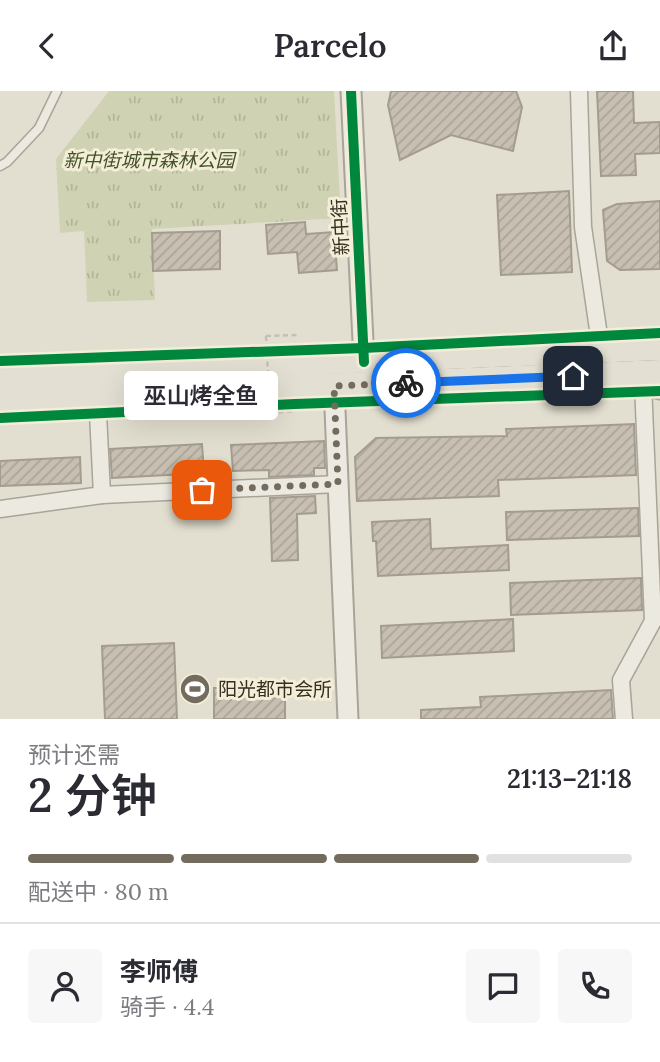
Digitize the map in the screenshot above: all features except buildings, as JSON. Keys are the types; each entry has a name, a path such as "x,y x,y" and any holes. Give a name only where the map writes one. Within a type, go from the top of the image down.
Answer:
{"main road":[{"path":"0,376 660,348"},
{"path":"0,399 335,395 614,374 654,382"}],"street":[{"name":"新中街","path":"351,91 364,362"},
{"path":"579,91 583,227 599,336 604,351"},
{"path":"624,719 621,681 653,621 654,382"},
{"path":"335,395 348,719"},
{"path":"98,413 102,495"},
{"path":"0,509 102,495 338,484"}],"lane":[{"path":"0,166 39,128 57,91"}],"path":[{"path":"295,411 270,413 266,336 298,335"},
{"path":"255,352 282,351"},
{"path":"256,406 335,395"}],"green space":[{"name":"新中街城市森林公园","path":"109,91 334,91 341,218 152,229 155,300 87,302 84,231 60,233 56,159"}],"cycle path":[{"path":"351,91 364,362"},
{"path":"0,361 363,348 660,333"},
{"path":"0,418 660,391"}],"way so far":[{"path":"202,490 338,484 334,386 406,383"}],"place":[{"name":"巫山烤全鱼","path":"202,490"},
{"name":"阳光都市会所","path":"195,689"}],"route":[{"path":"406,383 573,376"}]}
